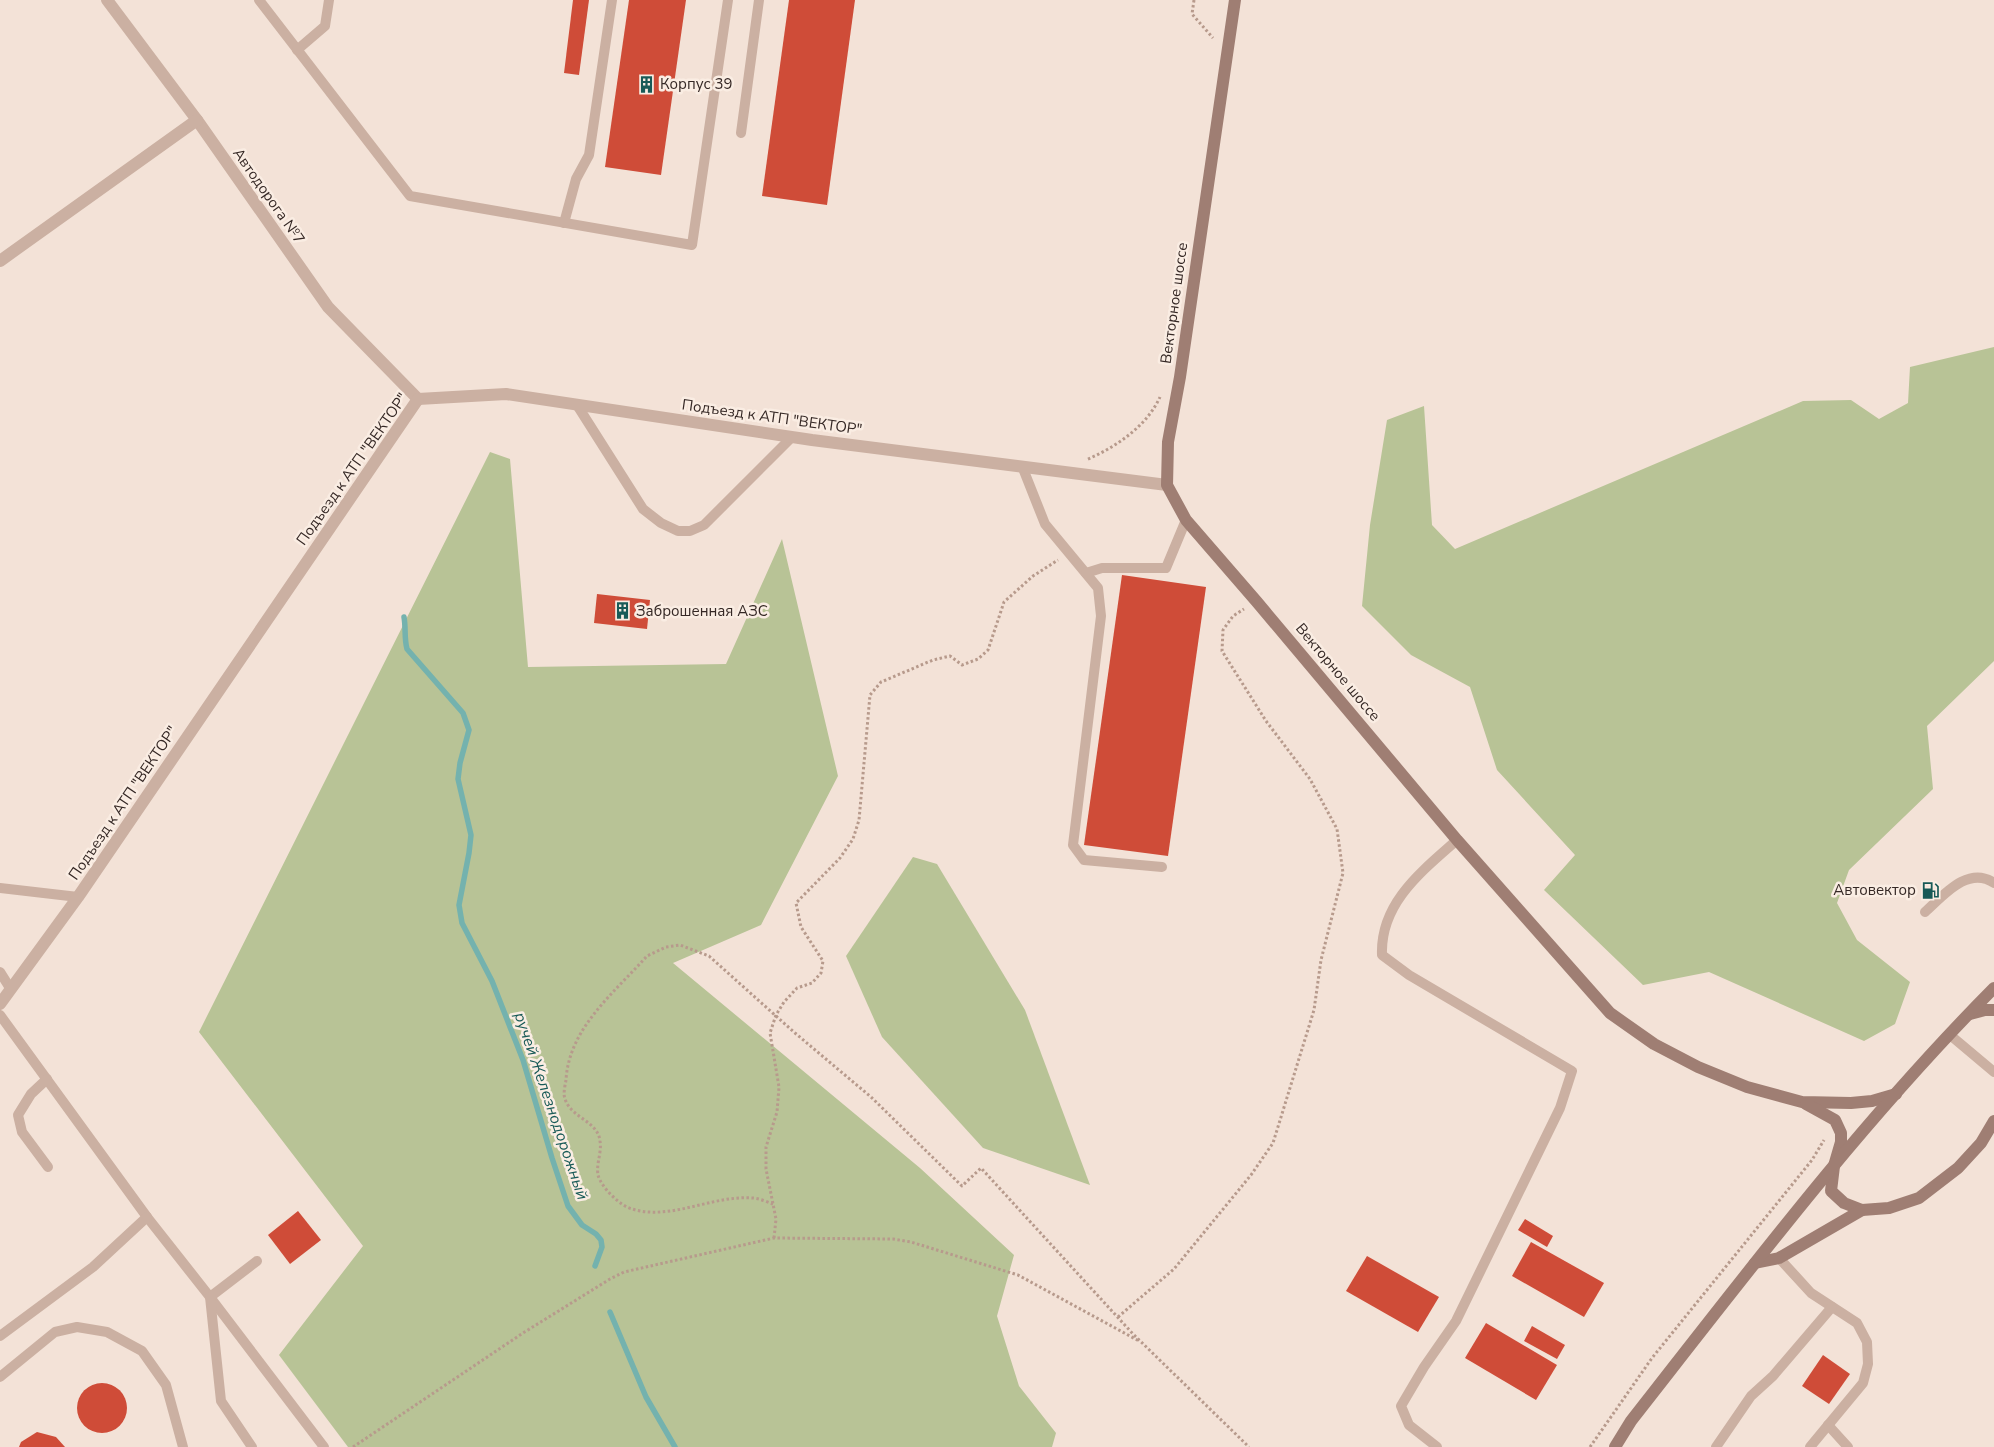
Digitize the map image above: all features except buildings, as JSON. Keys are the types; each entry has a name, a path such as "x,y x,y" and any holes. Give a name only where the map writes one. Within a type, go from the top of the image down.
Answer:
{"main road":[{"name":"Векторное шоссе","path":"1235,0 1180,377 1168,442 1167,485 1186,520 1457,840 1610,1013 1654,1044 1698,1067 1747,1087 1802,1102 1851,1103 1872,1101 1896,1094"},
{"path":"1615,1447 1631,1421 1834,1166 1896,1094 1994,988"},
{"path":"1969,1014 1994,1010"},
{"path":"1802,1102 1835,1120 1841,1133 1841,1142 1834,1166 1831,1191 1844,1203 1862,1210 1889,1208 1919,1198 1958,1168 1981,1143 1994,1120"},
{"path":"1755,1263 1779,1258 1862,1210"}],"street":[{"name":"Автодорога №7","path":"107,0 197,120 328,307 418,399"},
{"path":"0,261 197,120"},
{"name":"Подъезд к АТП \"ВЕКТОР\"","path":"0,1004 78,897 418,399 506,394 792,437 1167,485"}],"lane":[{"path":"259,0 410,196 692,245 728,0"},
{"path":"297,50 325,26 329,0"},
{"path":"564,223 576,180 589,155 612,0"},
{"path":"741,133 759,0"},
{"path":"577,405 642,509 661,523 678,531 690,531 704,525 792,437"},
{"path":"1022,466 1045,524 1098,588 1101,616 1073,845 1084,860 1162,867"},
{"path":"1086,573 1102,568 1166,568 1186,520"},
{"path":"1437,1447 1409,1425 1401,1406 1424,1367 1456,1321 1560,1108 1572,1071 1409,975 1382,954 1381,938 1394,904 1412,880 1457,840"},
{"path":"1925,912 1953,886 1969,878 1987,878 1994,883"},
{"path":"0,888 78,897"},
{"path":"0,972 10,988"},
{"path":"0,1015 147,1217 324,1447"},
{"path":"1950,1035 1994,1072"},
{"path":"47,1079 30,1094 18,1115 22,1132 48,1167"},
{"path":"0,1336 93,1267 147,1217"},
{"path":"1779,1258 1811,1293 1857,1323 1867,1342 1868,1364 1863,1383 1810,1447"},
{"path":"210,1297 256,1260"},
{"path":"210,1297 222,1401 252,1447"},
{"path":"1716,1447 1752,1396 1773,1376 1832,1307"},
{"path":"0,1377 56,1332 77,1327 106,1332 142,1352 166,1385 183,1447"},
{"path":"1828,1425 1848,1447"}],"path":[{"path":"1194,0 1192,14 1213,37 1212,47"},
{"path":"1084,461 1121,442 1142,422 1158,402 1161,395"},
{"path":"774,1238 776,1219 766,1170 766,1147 777,1112 779,1087 770,1033 776,1015 784,1002 797,988 812,982 822,973 823,961 801,926 796,903 840,858 853,839 859,820 870,695 881,682 933,660 950,656 962,665 978,659 988,650 1004,602 1033,576 1069,553"},
{"path":"1118,1317 1174,1269 1251,1175 1273,1143 1314,1010 1322,960 1343,872 1337,829 1319,795 1310,779 1266,721 1222,651 1223,630 1233,616 1257,602"},
{"path":"773,1204 754,1198 726,1198 662,1212 641,1211 622,1205 611,1195 598,1176 601,1152 599,1133 576,1114 565,1098 568,1058 576,1040 599,1008 647,956 666,947 680,945 709,956 871,1097 962,1186 981,1168 1118,1317 1249,1447"},
{"path":"1590,1447 1652,1358 1812,1160 1825,1138"},
{"path":"353,1447 523,1333 624,1272 774,1238 894,1239 911,1242 1018,1275 1144,1344"}],"green space":[{"path":"1994,347 1994,661 1927,726 1933,789 1849,870 1837,903 1857,940 1910,982 1895,1024 1864,1041 1709,972 1643,985 1544,890 1575,855 1497,770 1470,687 1411,655 1362,606 1370,525 1387,420 1424,406 1432,525 1455,549 1803,401 1851,400 1879,419 1908,403 1910,367"},
{"path":"490,452 510,459 528,667 726,664 782,539 838,776 761,925 673,963 920,1168 1014,1255 997,1316 1019,1386 1056,1433 1052,1447 348,1447 279,1355 363,1246 199,1032"},
{"path":"913,857 937,864 1025,1010 1090,1185 983,1148 882,1037 846,956"}],"waterway":[{"name":"ручей Железнодорожный","path":"404,617 407,649 463,713 469,730 460,763 458,779 471,835 459,905 462,923 492,981 523,1060 568,1206 582,1225 596,1234 601,1240 602,1247 595,1266"},
{"name":"ручей Железнодорожный","path":"610,1312 646,1397 675,1447"}],"place":[{"name":"Корпус 39","path":"646,84"},
{"name":"Заброшенная АЗС","path":"622,611"},
{"name":"Автовектор","path":"1930,890"}]}
